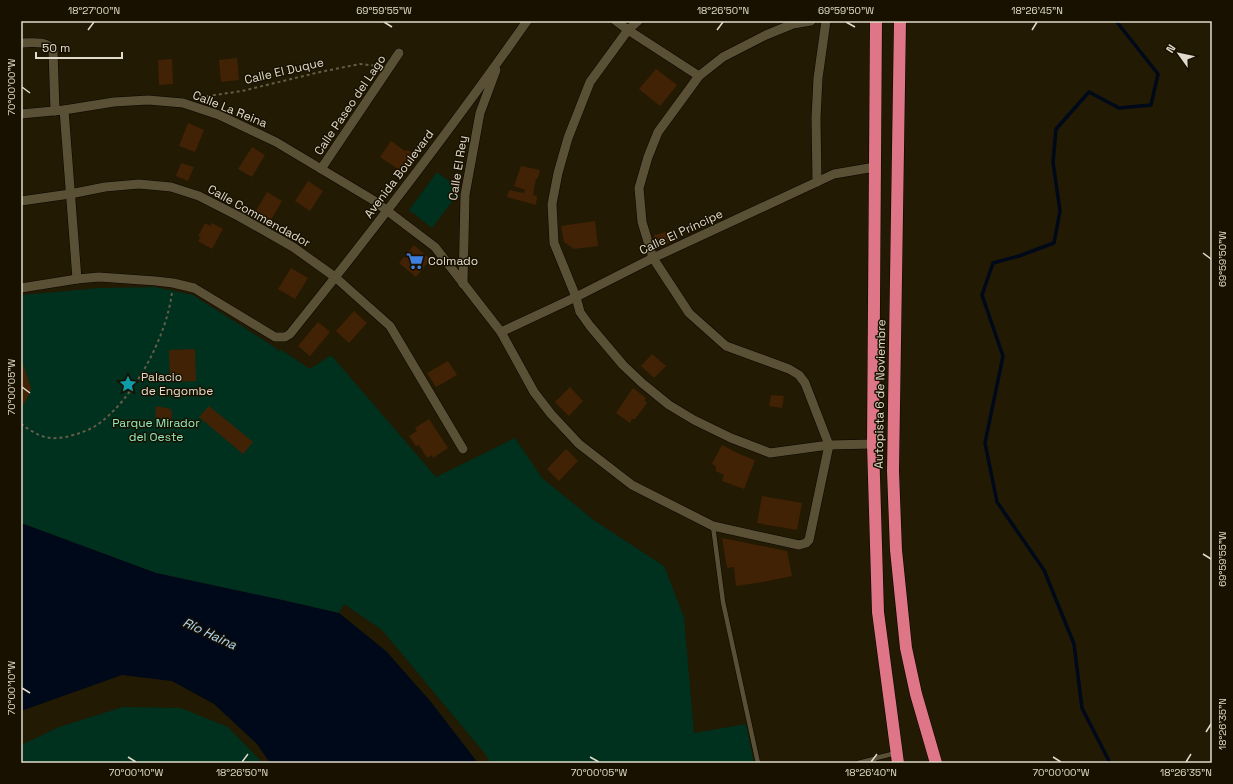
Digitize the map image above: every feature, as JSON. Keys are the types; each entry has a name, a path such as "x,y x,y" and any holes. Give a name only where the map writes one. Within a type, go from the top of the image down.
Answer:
{"highway":[{"name":"Autopista 6 de Noviembre","path":"876,21 873,444 878,612 897,758"},
{"name":"Autopista 6 de Noviembre","path":"900,21 893,471 896,550 906,648 916,694 936,763"}],"street":[{"name":"Avenida Boulevard","path":"173,283 194,288 274,337 285,338 290,334 387,210 500,60 527,21"},
{"path":"616,21 699,76"},
{"path":"638,21 628,30 590,82 568,138 558,173 552,204 554,243 576,297 580,312 623,365 642,383 669,405 694,420 731,438 770,453 829,445 873,444"},
{"path":"811,21 793,24 766,35 723,57 699,76 658,132 648,157 639,188 642,222 653,258 689,313 726,346 789,369 800,375 805,383 829,445"},
{"path":"817,182 816,118 818,78 826,21"},
{"path":"21,43 46,44 50,45 53,50 70,194 77,279"},
{"name":"Calle Paseo del Lago","path":"321,169 399,53"},
{"name":"Calle El Rey","path":"463,284 464,195 480,113 500,60"},
{"name":"Calle La Reina","path":"21,114 59,111 114,102 148,100 183,103 219,115 276,142 387,210 435,247 501,332 534,392 551,414 579,444 632,485 713,526 799,545 806,543 809,540 829,445"},
{"name":"Calle El Príncipe","path":"501,332 576,297 653,258 834,174 875,166"},
{"name":"Calle Commendador","path":"21,201 139,184 171,187 199,196 240,217 293,247 335,277 390,326 463,449"},
{"path":"21,288 99,277 173,283"}],"lane":[{"path":"713,526 723,602 758,763"},
{"path":"858,763 876,758 897,758"},
{"path":"870,763 876,758"}],"path":[{"name":"Calle El Duque","path":"183,103 199,98 242,91 360,64 390,67"},
{"path":"21,424 44,437 55,439 78,434 96,426 112,413 129,393 163,331 170,307 173,283"}],"green space":[{"path":"437,172 461,190 432,228 409,210"},
{"name":"Parque Mirador del Oeste","path":"155,287 193,295 276,348 278,352 280,349 310,369 331,355 436,477 515,438 542,478 595,521 664,566 684,617 694,733 746,724 754,763 490,763 486,755 382,630 344,604 339,613 156,573 21,523 21,295 99,288"},
{"path":"123,707 181,708 228,727 263,763 21,763 21,745 59,727"}],"water":[{"name":"Río Haina","path":"21,523 156,573 339,613 386,651 431,702 478,763 270,763 257,744 214,704 172,681 122,675 21,711"}],"building":[{"path":"237,58 239,80 221,82 219,60"},
{"path":"172,59 173,84 159,85 158,60"},
{"path":"656,69 677,85 660,106 639,89"},
{"path":"188,123 204,130 195,152 179,146"},
{"path":"391,141 405,151 408,150 414,154 401,171 380,157"},
{"path":"252,147 265,155 252,177 238,169"},
{"path":"181,163 194,167 188,181 176,176"},
{"path":"521,166 540,170 538,178 536,179 533,195 537,196 536,205 507,197 509,190 524,193 525,190 514,186"},
{"path":"308,181 323,191 310,211 295,201"},
{"path":"267,192 282,201 268,225 253,216"},
{"path":"595,221 598,246 574,249 564,242 561,226"},
{"path":"205,223 210,226 212,223 223,229 212,249 198,241 201,237 198,236"},
{"path":"666,232 669,243 656,246 654,235"},
{"name":"Colmado","path":"414,245 430,259 416,277 399,263"},
{"path":"291,268 308,278 295,299 278,289"},
{"path":"354,311 367,323 349,343 336,331"},
{"path":"318,322 330,332 310,356 298,346"},
{"path":"195,349 196,381 170,382 169,350"},
{"path":"652,354 666,366 654,378 641,366"},
{"path":"448,361 457,375 436,387 427,373"},
{"path":"21,364 23,364 31,388 30,393 21,409"},
{"path":"570,387 583,401 569,416 555,402"},
{"path":"633,388 646,398 644,400 647,403 635,419 632,419 630,423 616,413"},
{"path":"771,395 784,396 782,408 769,406"},
{"path":"156,406 171,409 171,425 161,424 162,418 155,418"},
{"path":"209,406 253,442 243,454 199,417"},
{"path":"429,419 448,448 433,458 432,455 427,458 419,445 416,446 409,436 417,431 415,428"},
{"path":"722,445 755,460 744,489 722,481 724,475 716,471 716,466 712,464"},
{"path":"566,449 578,461 559,481 547,469"},
{"path":"762,496 802,503 797,530 757,523"},
{"path":"722,538 787,551 792,576 736,586 734,567 727,568"}],"waterway":[{"path":"1110,763 1082,708 1074,644 1044,570 997,502 985,443 1003,356 982,295 993,263 1019,256 1054,243 1060,211 1053,162 1056,129 1089,92 1119,108 1151,105 1158,74 1116,21"}],"place":[{"name":"Colmado","path":"415,261"},
{"name":"Palacio de Engombe","path":"128,384"}]}
